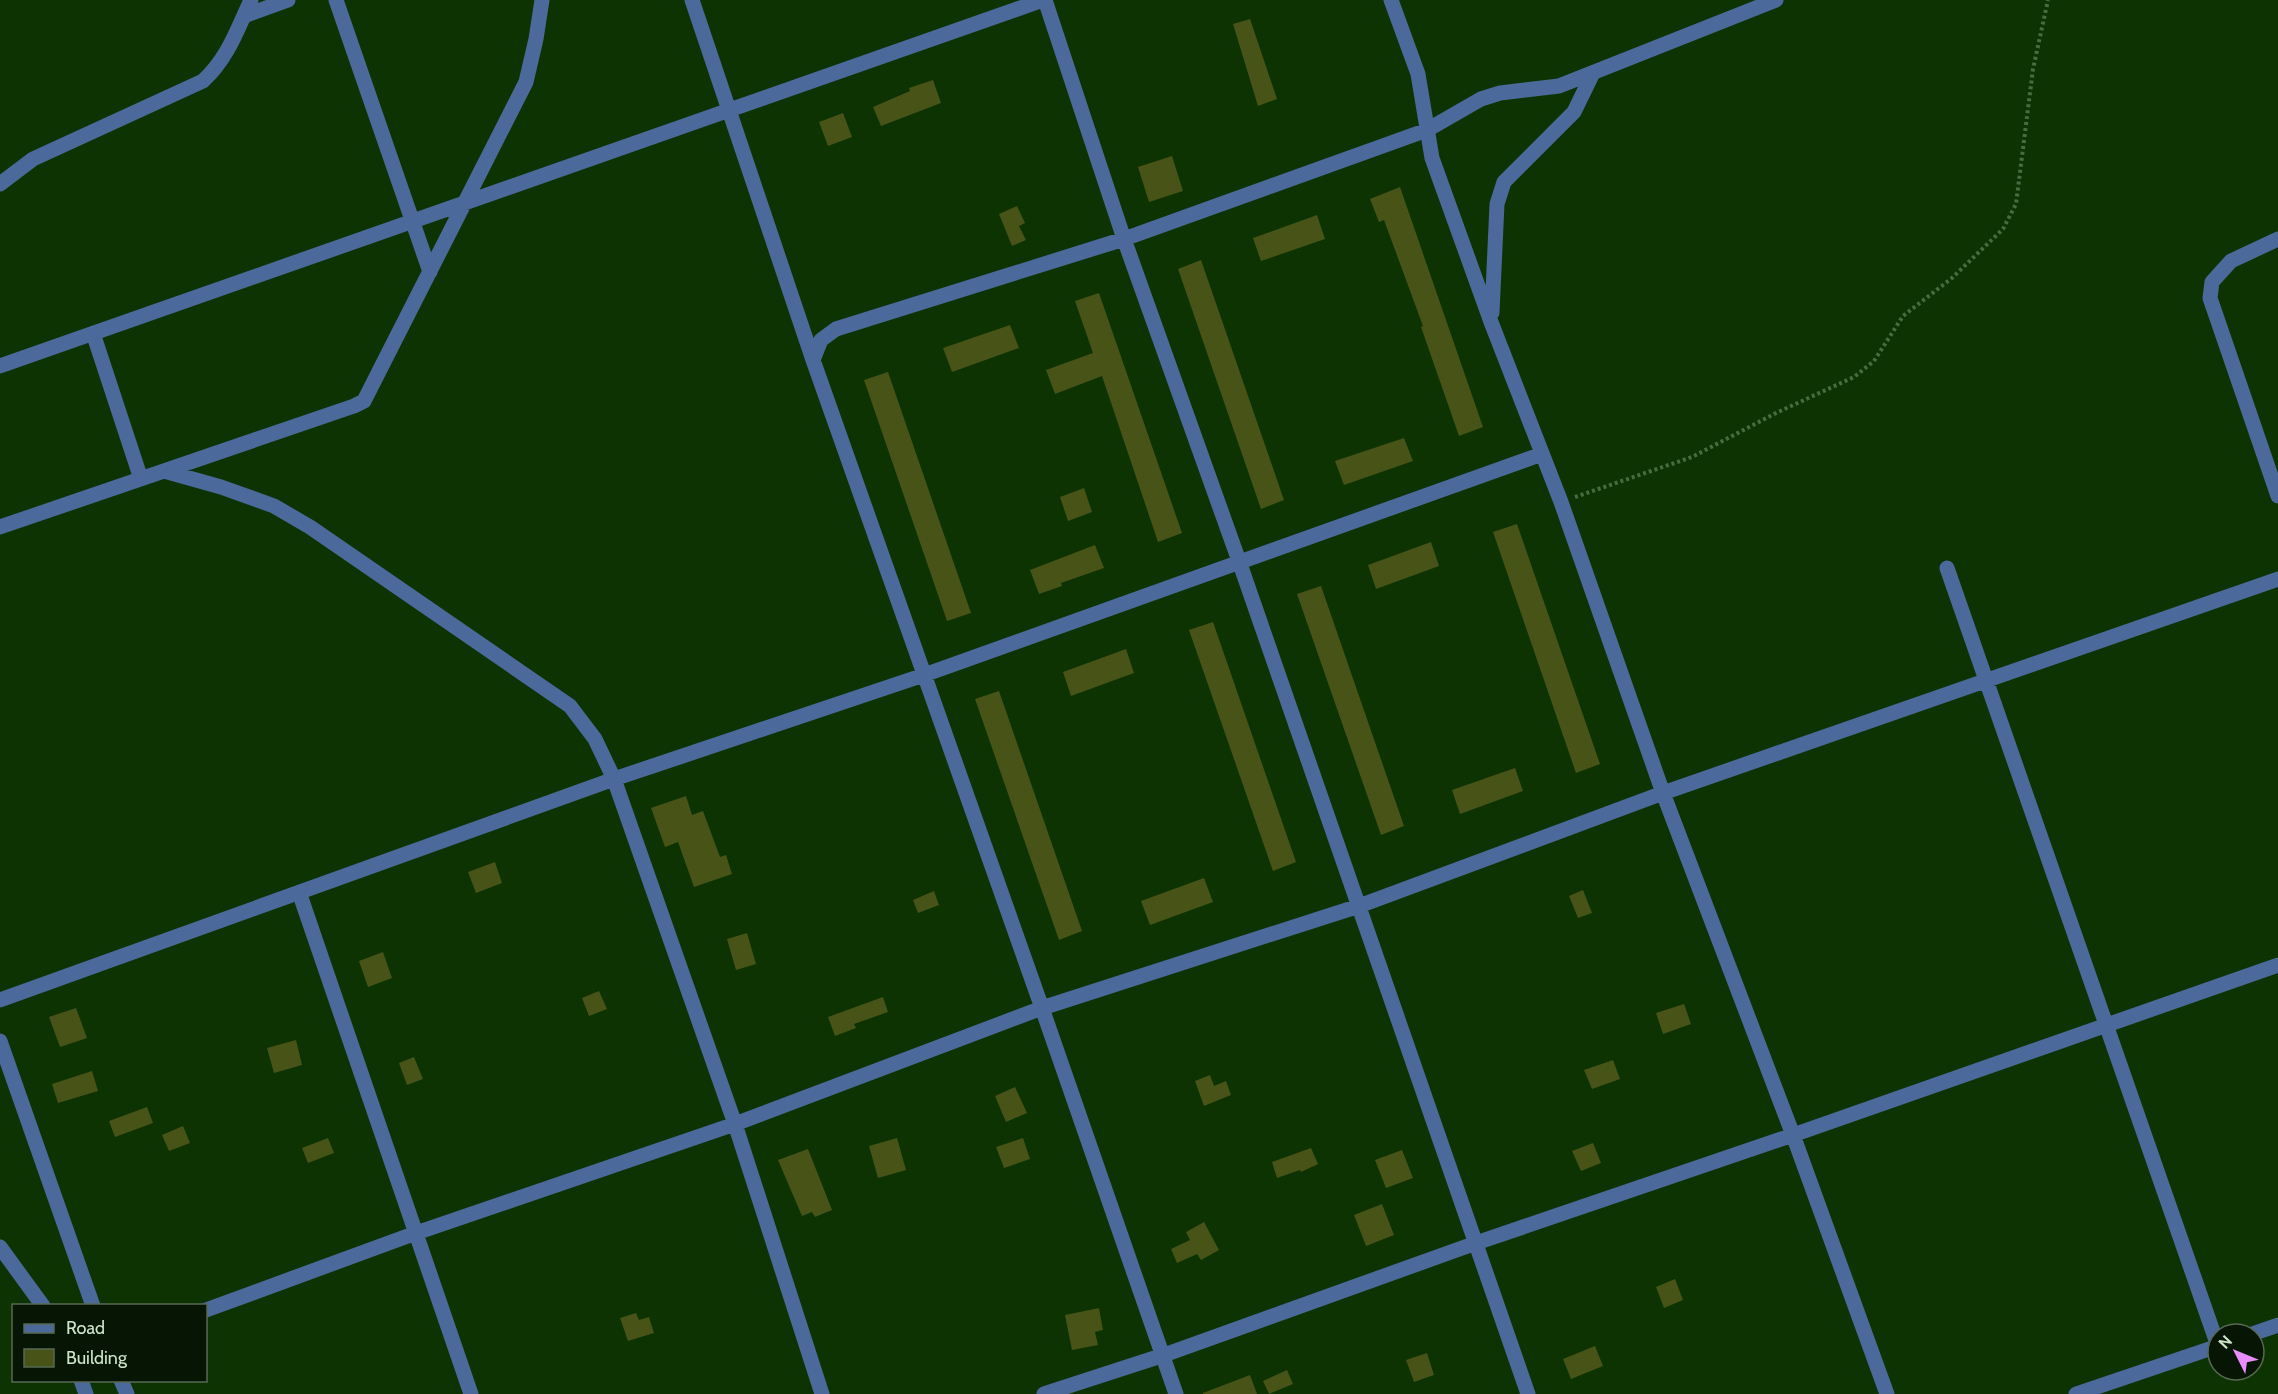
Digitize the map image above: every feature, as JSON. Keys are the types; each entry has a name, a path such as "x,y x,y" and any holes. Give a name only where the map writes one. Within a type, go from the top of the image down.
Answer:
{"street":[{"path":"0,184 33,159 203,81 217,68 226,55 251,0"},
{"path":"244,16 288,0"},
{"path":"336,0 430,272"},
{"path":"0,527 354,406 364,400 526,82 542,0"},
{"path":"692,0 813,360 1176,1394"},
{"path":"0,366 1044,0 1124,239 1239,561 1528,1394"},
{"path":"1392,0 1418,74 1432,158 1491,322 1561,502 1664,793 1793,1135 1887,1394"},
{"path":"813,360 821,340 836,329 1124,239 1427,130 1481,99 1500,93 1559,86 1747,5 1776,0"},
{"path":"1491,322 1497,204 1504,182 1574,112 1593,73"},
{"path":"2278,239 2232,261 2212,282 2210,298 2278,496"},
{"path":"93,333 141,479"},
{"path":"0,1000 614,779 924,675 1542,454"},
{"path":"164,471 221,487 274,506 310,527 415,597 570,706 595,740 614,779 735,1124 822,1394"},
{"path":"1947,568 2210,1322"},
{"path":"207,1310 416,1233 735,1124 1042,1008 1359,906 1664,793 2278,579"},
{"path":"300,892 471,1394"},
{"path":"1044,1394 1164,1355 1476,1243 2278,965"},
{"path":"0,1041 93,1304"},
{"path":"0,1246 42,1304"},
{"path":"2076,1394 2206,1350"}],"path":[{"path":"1561,502 1692,457 1776,413 1854,377 1874,361 1903,316 1952,278 2003,229 2016,204 2033,69 2048,0"}],"building":[{"path":"1250,19 1277,99 1258,106 1233,24"},
{"path":"933,80 941,103 881,126 873,107 910,91 909,88"},
{"path":"843,113 852,137 828,146 819,122"},
{"path":"1172,156 1183,191 1149,202 1138,167"},
{"path":"1400,187 1483,427 1459,436 1421,327 1423,326 1384,220 1379,222 1370,199"},
{"path":"1017,206 1025,223 1019,226 1026,240 1012,246 999,214"},
{"path":"1317,215 1325,239 1261,261 1253,238"},
{"path":"1201,260 1284,500 1261,509 1178,269"},
{"path":"1099,293 1182,533 1158,542 1102,376 1055,394 1046,370 1093,353 1075,301"},
{"path":"1010,325 1019,348 952,372 943,348"},
{"path":"888,372 971,613 947,621 864,380"},
{"path":"1404,438 1413,461 1344,485 1335,461"},
{"path":"1084,488 1092,512 1068,521 1060,497"},
{"path":"1517,524 1600,764 1576,773 1493,532"},
{"path":"1431,542 1439,566 1376,589 1368,565"},
{"path":"1095,545 1104,568 1061,583 1062,586 1039,594 1030,570"},
{"path":"1321,586 1404,826 1381,835 1297,594"},
{"path":"1213,622 1296,862 1273,871 1189,630"},
{"path":"1126,649 1134,673 1071,696 1063,672"},
{"path":"999,691 1082,931 1059,940 975,699"},
{"path":"1515,768 1523,791 1460,814 1452,790"},
{"path":"686,796 692,815 703,811 720,857 726,855 732,874 694,887 678,842 665,847 651,808"},
{"path":"495,862 502,883 476,893 468,872"},
{"path":"1204,878 1213,902 1150,925 1141,901"},
{"path":"1583,890 1592,913 1578,918 1569,896"},
{"path":"934,891 939,905 918,913 913,900"},
{"path":"747,933 756,964 736,970 727,939"},
{"path":"383,952 392,978 368,987 359,961"},
{"path":"599,991 607,1009 589,1016 582,998"},
{"path":"883,997 888,1012 854,1024 856,1028 835,1036 828,1017"},
{"path":"1684,1004 1691,1024 1663,1034 1656,1013"},
{"path":"76,1008 87,1038 60,1047 49,1017"},
{"path":"296,1040 302,1065 274,1073 267,1048"},
{"path":"414,1057 423,1079 407,1085 399,1063"},
{"path":"1613,1060 1620,1079 1592,1089 1584,1070"},
{"path":"92,1071 98,1091 58,1103 52,1084"},
{"path":"1210,1075 1214,1086 1226,1081 1231,1095 1204,1106 1195,1081"},
{"path":"1015,1087 1027,1113 1006,1122 995,1096"},
{"path":"147,1107 153,1123 115,1137 109,1121"},
{"path":"183,1126 190,1143 169,1151 162,1135"},
{"path":"328,1138 334,1153 308,1163 302,1148"},
{"path":"897,1138 906,1170 878,1178 869,1146"},
{"path":"1023,1138 1030,1159 1004,1168 996,1147"},
{"path":"1593,1143 1601,1163 1581,1171 1572,1151"},
{"path":"1311,1148 1318,1164 1301,1172 1300,1170 1277,1178 1272,1162"},
{"path":"808,1149 832,1210 815,1217 812,1212 802,1216 778,1160"},
{"path":"1402,1150 1413,1178 1386,1188 1375,1160"},
{"path":"1382,1204 1394,1235 1366,1246 1354,1215"},
{"path":"1204,1222 1219,1250 1201,1260 1197,1254 1177,1263 1171,1249 1190,1240 1186,1232"},
{"path":"1675,1279 1683,1300 1664,1308 1656,1287"},
{"path":"1099,1308 1103,1330 1095,1332 1098,1345 1072,1350 1065,1315"},
{"path":"636,1313 639,1320 649,1317 654,1333 628,1341 620,1318"},
{"path":"1595,1346 1603,1366 1571,1379 1563,1359"},
{"path":"1427,1353 1434,1375 1414,1382 1406,1360"},
{"path":"1287,1370 1293,1384 1269,1394 1263,1381"},
{"path":"1250,1375 1257,1394 1203,1394 1203,1393"}]}
